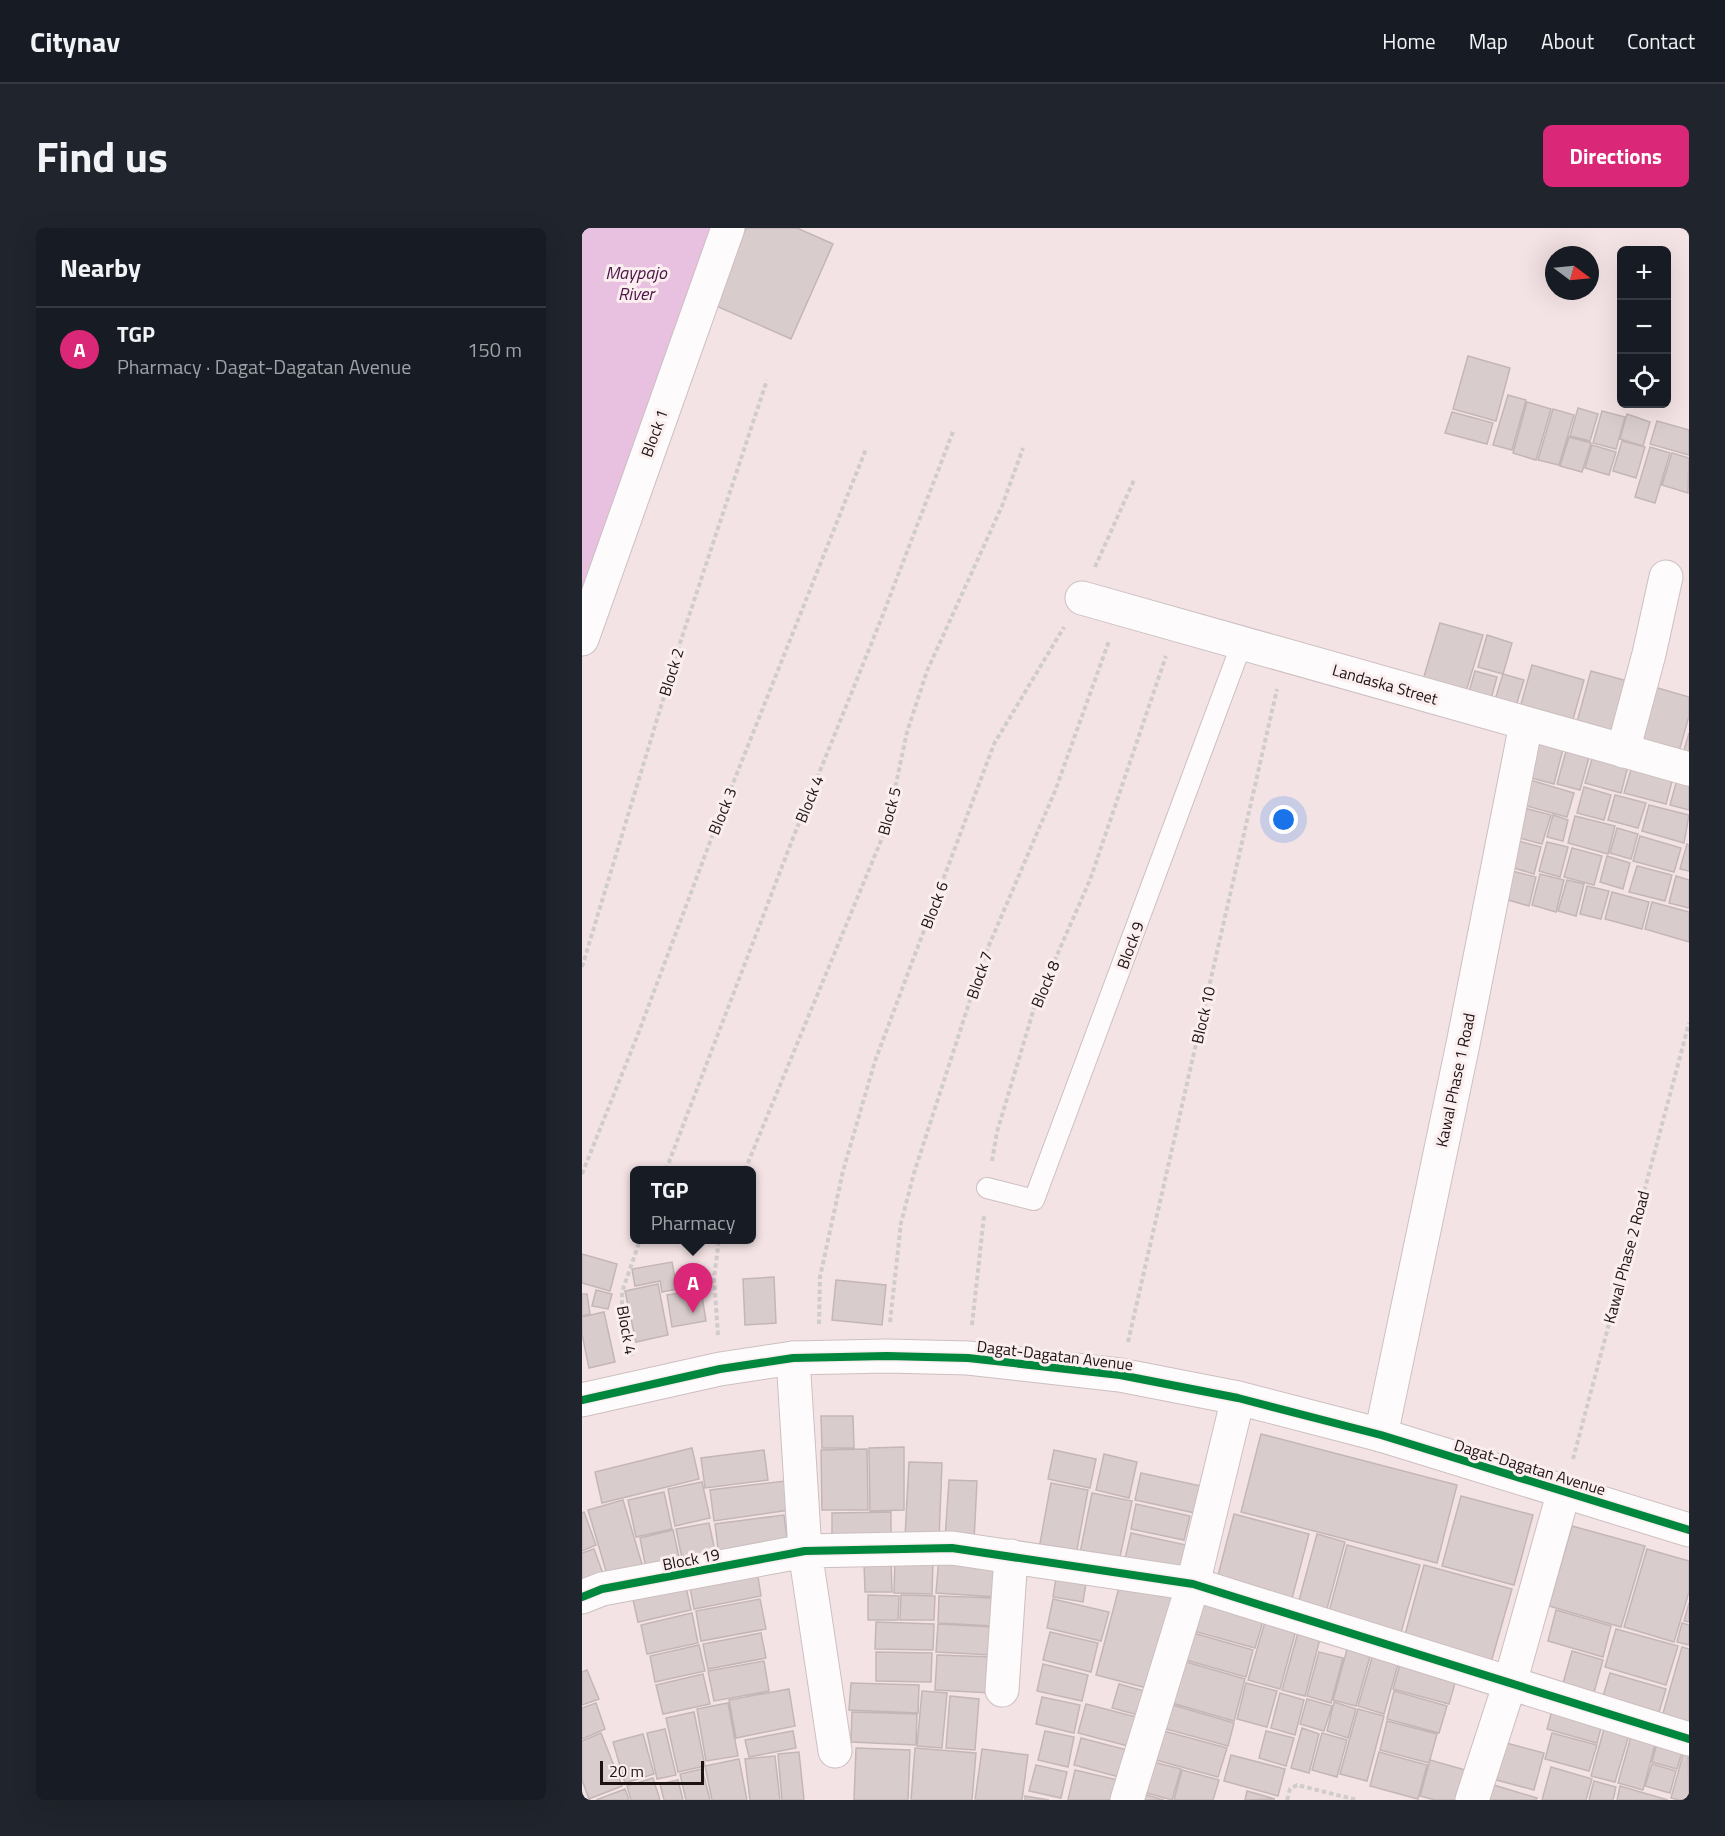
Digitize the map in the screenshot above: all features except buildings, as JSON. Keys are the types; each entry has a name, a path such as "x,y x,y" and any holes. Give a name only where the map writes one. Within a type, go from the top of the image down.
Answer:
{"street":[{"name":"Block 1","path":"582,639 728,228"},
{"path":"1623,751 1649,654 1666,577"},
{"name":"Landaska Street","path":"1082,597 1689,769"},
{"name":"Kawal Phase 1 Road","path":"1381,1435 1463,1044 1526,724"},
{"name":"Dagat-Dagatan Avenue","path":"582,1400 720,1369 806,1358 887,1356 968,1358 1120,1375 1238,1398 1381,1435 1689,1530"},
{"path":"806,1358 805,1551 835,1751"},
{"path":"1127,1800 1193,1584 1238,1398"},
{"path":"1472,1800 1510,1683 1564,1491"},
{"name":"Block 19","path":"582,1597 602,1589 805,1551 952,1548 1193,1584 1689,1739"},
{"path":"1002,1690 1011,1556"}],"lane":[{"name":"Block 9","path":"987,1188 1034,1200 1242,643"}],"path":[{"path":"718,1244 714,1278 720,1369"},
{"path":"1287,1800 1290,1790 1297,1785 1357,1800"}],"water":[{"name":"Maypajo River","path":"582,228 711,228 582,597"}],"cycle path":[{"path":"582,1400 720,1369 793,1358 887,1356 968,1358 1120,1375 1238,1398 1381,1435 1689,1530"},
{"path":"582,1597 602,1589 805,1551 952,1548 1193,1584 1689,1739"}],"place":[{"name":"TGP","path":"693,1313"}]}
